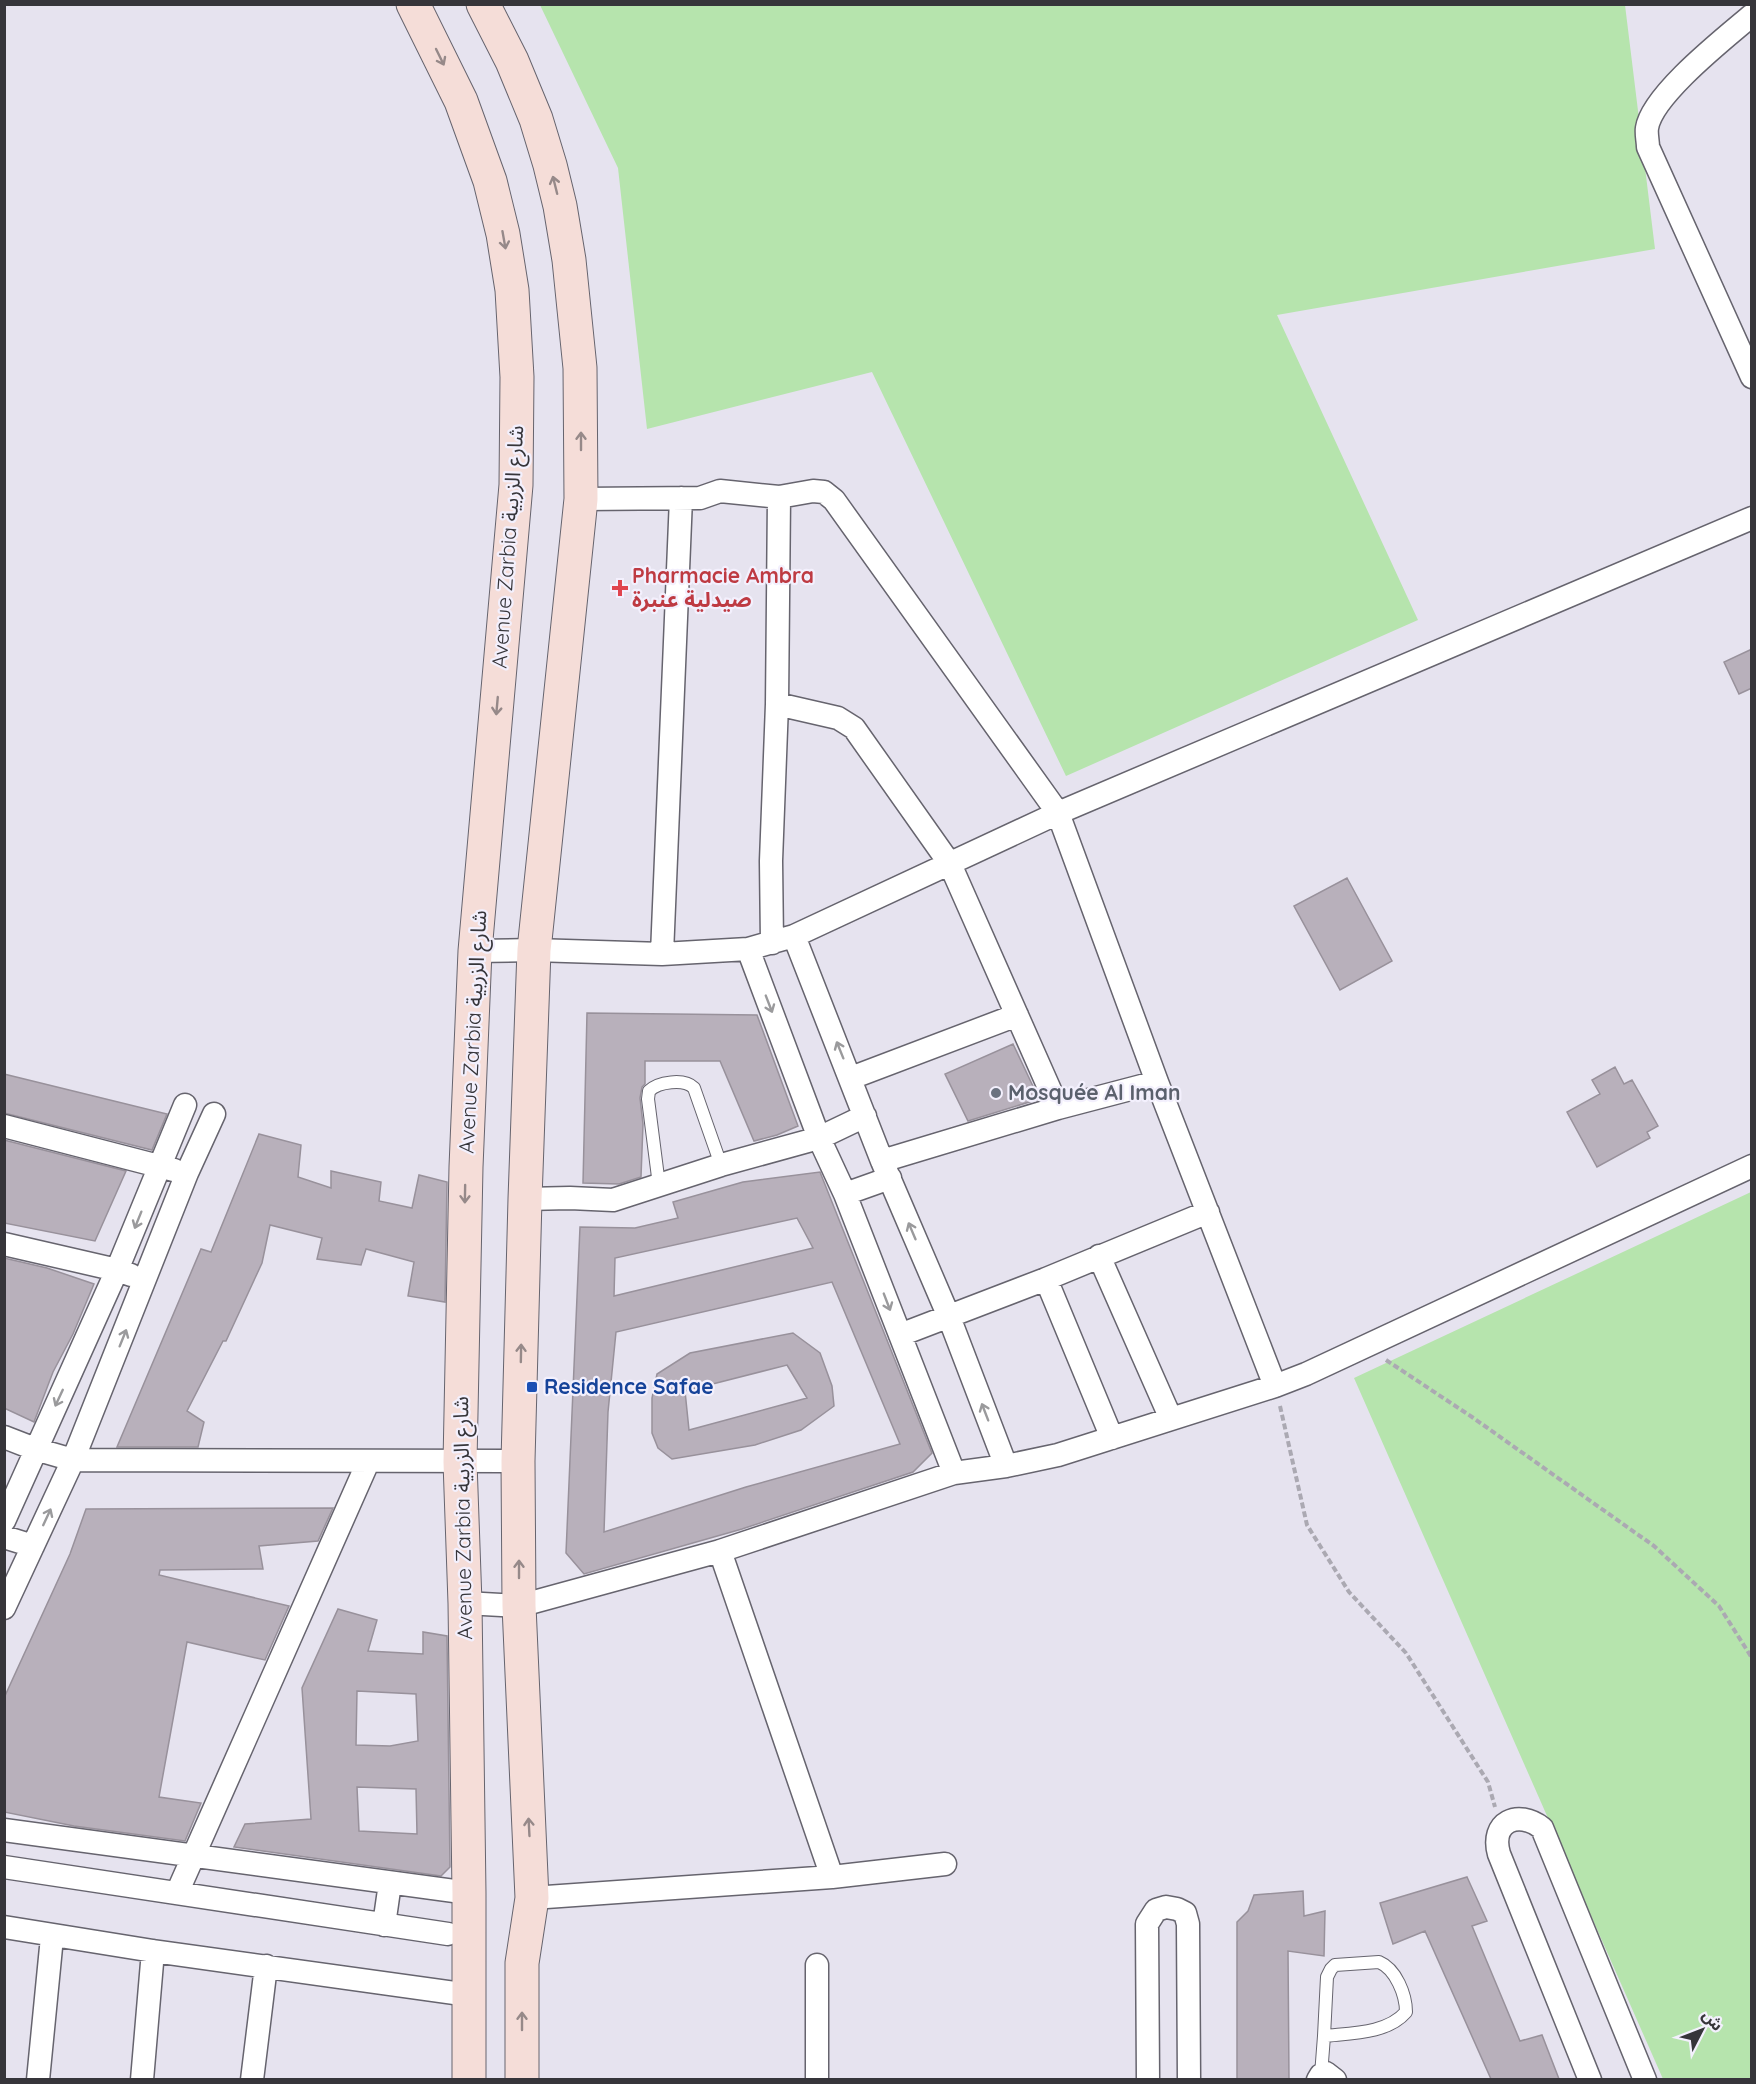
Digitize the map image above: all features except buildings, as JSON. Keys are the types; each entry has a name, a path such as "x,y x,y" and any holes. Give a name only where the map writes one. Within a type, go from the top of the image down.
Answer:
{"main road":[{"name":"Avenue Zarbia شارع الزربية","path":"413,4 461,101 478,142 490,181 503,234 512,290 517,377 516,485 476,951 466,1167 460,1462 465,1603 470,1980 469,2079"},
{"path":"483,4 512,61 536,119 560,207 569,260 580,368 581,499 534,950 525,1199 518,1461 519,1606 532,1898 522,1963 522,2079"},
{"path":"470,1980 522,1963"}],"street":[{"path":"1752,15 1692,68 1668,93 1652,112 1647,129 1648,147 1752,377"},
{"path":"581,499 700,498 720,491 779,497 813,491 824,492 834,500 1058,813 1157,1082 1275,1386"},
{"path":"772,943 771,861 777,704 779,497"},
{"path":"662,954 681,498"},
{"path":"476,951 534,950 662,954 748,949 794,936 1058,813 1752,518"},
{"path":"777,704 838,718 854,728 950,864 1058,1108"},
{"path":"794,936 886,1169 949,1317 1006,1466"},
{"path":"748,949 819,1138 844,1194 954,1473"},
{"path":"851,1078 1017,1014"},
{"path":"844,1194 886,1169 1058,1108 1157,1082"},
{"path":"4,1521 117,1270 185,1105"},
{"path":"4,1608 73,1460 187,1173 214,1114"},
{"path":"525,1199 613,1200 721,1165 819,1138 865,1116"},
{"path":"4,1126 187,1173"},
{"path":"465,1603 519,1606 720,1551 954,1473 1006,1466 1058,1455 1275,1386 1365,1347 1752,1166"},
{"path":"900,1335 1046,1279 1208,1212"},
{"path":"4,1244 117,1270 146,1281"},
{"path":"1099,1256 1171,1419"},
{"path":"1046,1279 1112,1438"},
{"path":"4,1437 73,1460 518,1461"},
{"path":"177,1893 368,1462"},
{"path":"4,1537 33,1546"},
{"path":"720,1551 832,1877"},
{"path":"1590,2079 1498,1854 1497,1836 1501,1828 1510,1820 1521,1818 1533,1821 1542,1828 1645,2079"},
{"path":"4,1830 469,1893"},
{"path":"532,1898 832,1877 945,1864"},
{"path":"4,1867 448,1934"},
{"path":"384,1925 390,1883"},
{"path":"1148,2079 1147,1924 1156,1910 1166,1907 1185,1913 1188,1924 1189,2079"},
{"path":"4,1928 153,1952 266,1966 470,1980"},
{"path":"38,2079 52,1936"},
{"path":"141,2079 153,1952"},
{"path":"818,1965 818,2079"},
{"path":"252,2079 266,1966"}],"lane":[{"path":"659,1185 648,1099 649,1091 654,1086 683,1081 694,1088 721,1165"},
{"path":"1324,2036 1365,2031 1400,2019 1406,2012 1404,1998 1388,1965 1380,1962 1335,1965 1331,1969 1327,1977 1324,2036 1325,2078"}],"path":[{"path":"1365,1347 1473,1418 1654,1546 1719,1606 1752,1658"},
{"path":"1275,1386 1307,1525 1349,1592 1406,1653 1488,1782 1501,1828"}],"green space":[{"path":"540,5 1625,5 1655,249 1277,315 1418,620 1066,776 872,372 647,429 618,168"},
{"path":"1751,1192 1751,2079 1663,2079 1354,1378"}],"place":[{"name":"Pharmacie Ambra صيدلية عنبرة","path":"620,588"},
{"name":"Mosquée Al Iman","path":"996,1093"},
{"name":"Residence Safae","path":"532,1387"}]}
